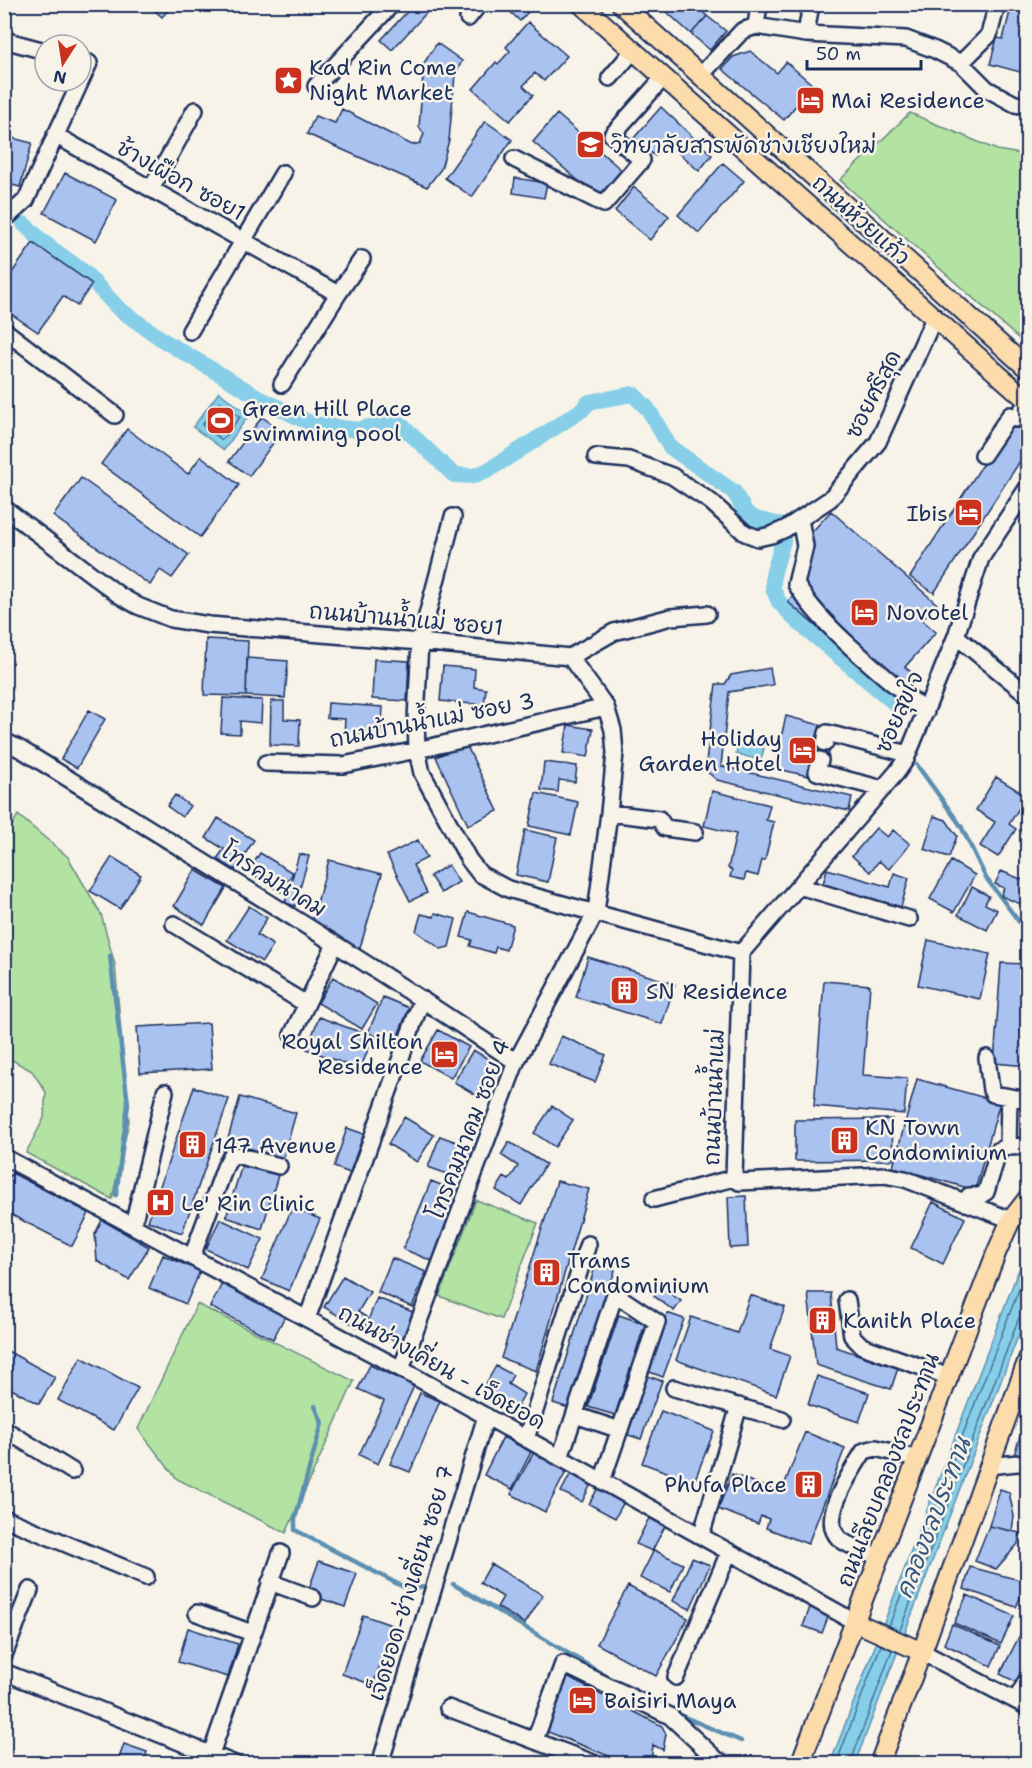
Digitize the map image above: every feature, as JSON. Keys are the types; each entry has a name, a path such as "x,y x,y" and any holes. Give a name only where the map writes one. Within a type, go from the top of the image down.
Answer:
{"main road":[{"name":"ถนนห้วยแก้ว","path":"580,4 1028,402"},
{"name":"ถนนห้วยแก้ว","path":"621,4 1028,369"},
{"path":"684,94 701,75"},
{"name":"ถนนเลียบคลองชลประทาน","path":"800,1764 997,1251 1011,1221 1028,1198"},
{"path":"879,1764 1028,1359"},
{"path":"855,1622 922,1652"}],"street":[{"path":"316,86 392,4"},
{"path":"468,18 479,4"},
{"path":"806,34 811,4"},
{"path":"756,26 757,6"},
{"path":"961,63 989,35 996,8"},
{"path":"701,75 742,31 756,26 806,34 906,39 936,50 961,63 987,89 1015,104 1028,106"},
{"path":"4,40 33,48"},
{"path":"610,78 633,51"},
{"path":"514,159 604,204 642,160 612,135 664,77"},
{"path":"4,220 26,200 75,93"},
{"path":"151,189 195,110"},
{"name":"ช้างเผือก ซอย1","path":"55,135 338,294"},
{"path":"190,331 283,173"},
{"path":"282,384 362,258"},
{"name":"ซอยศรีสุด","path":"596,457 629,460 672,476 711,502 745,533 758,538 778,532 830,499 879,442 934,318"},
{"path":"4,330 115,415"},
{"path":"983,455 1010,415 1013,421 1028,402"},
{"name":"ซอยสุขใจ","path":"741,953 897,772 908,754 956,636 981,558 1028,487"},
{"name":"ถนนบ้านน้ำแม่ ซอย1","path":"4,508 119,595 138,606 171,619 209,625 570,657"},
{"path":"453,517 420,642 416,719 417,750 422,773 470,860 480,874 508,889 741,953"},
{"path":"800,519 805,546 796,584 807,602 843,639 926,712"},
{"path":"596,912 615,753 613,730 606,708 570,657 614,632 672,617 707,614"},
{"path":"956,636 1028,695"},
{"name":"ถนนบ้านน้ำแม่ ซอย 3","path":"266,764 343,765 606,708"},
{"path":"825,743 827,733 908,754"},
{"name":"โทรคมนาคม","path":"4,741 335,944 516,1062"},
{"path":"820,760 817,772 883,789"},
{"path":"609,813 659,819 665,828 695,832"},
{"path":"799,886 909,919"},
{"name":"โทรคมนาคม ซอย 4","path":"401,1370 516,1062 596,912"},
{"path":"174,924 306,1004"},
{"path":"292,1035 335,944"},
{"name":"ถนนบ้านน้ำแม่","path":"741,953 734,1178 739,1182 884,1175 905,1179 1011,1221"},
{"path":"307,1319 422,999"},
{"path":"987,1058 991,1092 997,1096 1028,1100"},
{"path":"133,1226 165,1092"},
{"path":"1008,1147 1009,1098"},
{"path":"966,1203 969,1196 980,1196 986,1192 998,1151 1001,1148 1028,1146"},
{"path":"192,1257 225,1167 232,1154 279,1166"},
{"name":"ถนนช่างเคี่ยน - เจ็ดยอด","path":"4,1157 486,1416 855,1622"},
{"path":"654,1199 734,1178"},
{"path":"526,1439 588,1244"},
{"path":"560,1458 615,1294 657,1322 602,1481"},
{"path":"847,1300 852,1336 862,1346 950,1377"},
{"path":"674,1388 782,1419"},
{"path":"701,1536 739,1406"},
{"path":"575,1415 620,1430"},
{"name":"เจ็ดยอด-ช่างเคี่ยน ซอย 7","path":"380,1764 486,1416"},
{"path":"4,1429 72,1471"},
{"path":"880,1557 849,1544 835,1534 831,1522 833,1510 846,1480 864,1451 876,1448 918,1459"},
{"path":"988,1466 1028,1462"},
{"path":"4,1518 146,1577"},
{"path":"210,1754 281,1552"},
{"path":"676,1677 729,1552"},
{"path":"270,1582 313,1598"},
{"path":"4,1655 30,1590"},
{"path":"197,1613 252,1633"},
{"path":"922,1652 1022,1703 1028,1678"},
{"path":"535,1740 563,1664 670,1716 721,1762"},
{"path":"4,1672 235,1764"},
{"path":"448,1708 596,1764"},
{"path":"693,1764 721,1762"}],"green space":[{"path":"910,113 997,150 1027,155 1027,346 840,180"},
{"path":"18,815 68,857 101,914 115,965 129,1121 112,1199 26,1153 44,1118 46,1092 32,1071 5,1056 5,838"},
{"path":"476,1200 538,1223 501,1319 439,1296"},
{"path":"197,1304 354,1381 286,1533 177,1479 138,1429"}],"water":[{"name":"Green Hill Place swimming pool","path":"219,392 249,415 224,450 193,427"},
{"path":"739,743 764,748 761,760 736,754"},
{"name":"คลองชลประทาน","path":"1027,1252 1027,1313 855,1763 830,1764 1017,1274"}],"building":[{"path":"147,4 174,4 162,17"},
{"path":"414,4 426,4 430,9 392,50 381,40"},
{"path":"502,4 535,4 520,21"},
{"path":"658,4 694,4 707,16 691,34"},
{"path":"1012,4 1028,4 1028,74 990,64 997,38 1003,39"},
{"path":"707,16 726,31 710,50 691,34"},
{"path":"528,22 567,56 544,81 535,73 523,86 533,95 510,121 473,89 496,62 498,64 510,51 506,47"},
{"path":"437,43 462,61 455,75 449,140 441,169 427,187 307,134 315,116 335,123 342,109 412,145 420,143 424,134 419,127 424,63"},
{"path":"750,51 777,73 786,62 813,85 784,120 722,69 733,57"},
{"path":"661,107 712,155 699,171 667,143 655,156 634,138"},
{"name":"วิทยาลัยสารพัดช่างเชียงใหม่","path":"557,114 625,173 601,200 533,142"},
{"path":"485,121 512,140 472,197 445,178"},
{"path":"4,136 32,143 20,187 4,183"},
{"path":"723,163 744,181 699,233 678,215"},
{"path":"65,173 117,200 96,241 44,213"},
{"path":"515,178 547,183 544,198 513,193"},
{"path":"634,187 669,216 650,240 615,211"},
{"path":"33,243 92,284 77,306 63,296 38,332 4,309 4,284"},
{"path":"262,417 282,431 249,476 229,461"},
{"name":"Ibis","path":"1010,422 1028,434 1028,449 934,593 910,577"},
{"path":"127,429 188,474 201,456 239,485 200,537 101,464"},
{"path":"81,478 189,555 172,578 160,570 150,585 53,516"},
{"name":"Novotel","path":"831,511 937,604 922,620 936,632 905,667 917,677 898,698 788,602 802,586 793,577 811,556 799,546"},
{"path":"206,639 248,641 246,696 204,695"},
{"path":"247,658 288,661 285,698 246,696"},
{"path":"374,659 409,661 407,701 372,699"},
{"path":"443,666 475,669 474,687 486,689 484,705 440,701"},
{"path":"770,668 773,685 729,692 721,766 852,797 849,811 717,780 705,770 716,684 725,684 731,675"},
{"path":"223,698 262,700 261,723 240,721 240,734 221,733"},
{"path":"271,701 284,701 284,719 300,720 299,746 270,745"},
{"path":"328,703 383,707 381,736 344,733 345,719 327,718"},
{"path":"89,710 105,719 77,768 61,759"},
{"name":"Holiday Garden Hotel","path":"786,716 820,725 816,741 831,744 827,762 812,758 808,776 774,768"},
{"path":"568,725 593,729 588,757 563,753"},
{"path":"466,744 498,811 468,825 436,757"},
{"path":"544,762 577,766 575,782 559,780 558,792 541,790"},
{"path":"996,777 1027,796 1009,824 1016,829 998,857 980,846 995,822 976,810"},
{"path":"712,791 770,805 766,820 774,822 765,860 762,860 758,876 746,873 744,880 730,877 732,870 728,868 736,834 704,826"},
{"path":"536,793 578,802 571,835 529,826"},
{"path":"175,795 190,806 182,817 167,806"},
{"path":"934,816 946,820 957,836 949,857 924,849"},
{"path":"218,818 254,840 235,870 217,859 224,849 206,838"},
{"path":"876,828 887,837 893,830 910,844 889,869 879,861 870,872 852,856"},
{"path":"525,830 557,837 548,882 516,875"},
{"path":"418,840 427,858 413,865 427,893 410,901 387,855"},
{"path":"260,853 293,873 281,892 248,872"},
{"path":"299,854 309,856 295,906 285,903"},
{"path":"112,857 141,875 120,909 90,891"},
{"path":"329,860 382,874 359,951 312,921"},
{"path":"951,861 975,875 954,912 930,899"},
{"path":"448,865 459,882 441,893 430,876"},
{"path":"827,869 890,887 894,873 909,878 901,907 823,884"},
{"path":"195,870 226,888 204,925 174,906"},
{"path":"1001,871 1023,880 1025,875 1028,876 1028,907 1001,896 1004,888 995,884"},
{"path":"972,887 989,896 985,904 997,910 987,930 958,915"},
{"path":"249,906 267,918 257,935 273,945 262,962 227,940"},
{"path":"468,912 513,925 506,950 496,947 494,953 470,946 472,940 461,937"},
{"path":"435,913 456,919 449,947 441,949 416,931 421,914 434,917"},
{"path":"928,940 990,954 980,999 918,985"},
{"name":"SN Residence","path":"588,957 675,984 662,1024 576,997"},
{"path":"1001,963 1028,964 1028,1066 994,1063"},
{"path":"333,977 377,1004 362,1029 318,1003"},
{"path":"824,981 870,985 863,1075 907,1078 904,1114 814,1106"},
{"path":"383,997 409,1008 395,1043 368,1033"},
{"path":"319,1017 373,1037 360,1070 307,1049"},
{"name":"147 Avenue","path":"209,1023 212,1069 140,1073 137,1027"},
{"name":"Royal Shilton Residence","path":"438,1030 469,1047 451,1078 420,1061"},
{"path":"561,1036 606,1055 595,1082 549,1064"},
{"path":"473,1050 500,1066 481,1098 454,1082"},
{"path":"917,1079 1000,1102 975,1190 893,1167"},
{"name":"147 Avenue","path":"194,1087 229,1099 182,1233 148,1221"},
{"path":"240,1097 296,1113 283,1158 227,1142"},
{"path":"552,1106 573,1120 555,1147 534,1133"},
{"path":"404,1117 434,1135 417,1162 388,1144"},
{"name":"KN Town Condominium","path":"892,1119 893,1160 795,1161 795,1120"},
{"path":"347,1128 364,1134 350,1173 334,1167"},
{"path":"440,1136 478,1150 467,1181 428,1167"},
{"path":"509,1142 546,1164 521,1205 496,1190 504,1177 509,1180 518,1166 501,1155"},
{"path":"243,1162 279,1172 262,1229 226,1217"},
{"path":"12,1173 89,1213 72,1246 4,1211 4,1187"},
{"path":"431,1181 461,1193 432,1261 403,1249"},
{"name":"Trams Condominium","path":"557,1181 589,1189 536,1371 501,1358"},
{"path":"746,1196 748,1247 730,1248 728,1197"},
{"path":"933,1202 965,1218 943,1264 911,1248"},
{"path":"292,1208 320,1219 289,1291 262,1279"},
{"path":"220,1219 263,1239 248,1270 206,1249"},
{"path":"102,1220 149,1247 129,1280 97,1261 95,1234"},
{"path":"163,1255 200,1271 186,1304 149,1288"},
{"path":"392,1258 426,1272 412,1307 378,1292"},
{"path":"596,1264 615,1270 572,1409 553,1403"},
{"path":"343,1276 370,1292 358,1312 366,1317 359,1328 324,1307"},
{"path":"222,1284 285,1316 273,1339 210,1307"},
{"path":"661,1287 681,1301 674,1311 654,1296"},
{"name":"Kanith Place","path":"808,1293 831,1293 836,1347 898,1368 891,1389 816,1365"},
{"path":"750,1295 785,1307 770,1349 790,1356 776,1395 676,1360 691,1317 737,1333"},
{"path":"377,1298 413,1312 401,1343 365,1328"},
{"path":"667,1313 684,1319 663,1377 647,1371"},
{"path":"619,1315 645,1324 615,1415 588,1407"},
{"path":"4,1349 55,1377 39,1404 4,1385"},
{"path":"81,1357 138,1388 114,1430 58,1400"},
{"path":"370,1365 414,1386 378,1464 359,1455 384,1401 358,1389"},
{"path":"496,1366 513,1375 508,1384 524,1394 514,1413 480,1394"},
{"path":"645,1375 662,1381 641,1439 625,1434"},
{"path":"817,1376 869,1393 859,1422 808,1405"},
{"path":"420,1393 440,1401 410,1472 390,1464"},
{"path":"661,1411 714,1431 694,1482 642,1463"},
{"path":"1028,1412 1028,1456 1013,1458"},
{"name":"Phufa Place","path":"805,1432 845,1448 808,1544 766,1528 769,1519 761,1516 758,1524 718,1509 732,1474 781,1493"},
{"path":"503,1437 531,1452 512,1489 484,1475"},
{"path":"534,1452 567,1470 545,1512 511,1494"},
{"path":"571,1473 591,1484 582,1502 561,1492"},
{"path":"598,1488 624,1502 615,1518 589,1504"},
{"path":"1000,1489 1009,1492 1014,1516 1012,1531 989,1526"},
{"path":"649,1518 665,1526 652,1551 636,1544"},
{"path":"989,1526 1020,1533 1018,1544 996,1569 975,1561"},
{"path":"654,1550 683,1564 670,1592 640,1578"},
{"path":"692,1558 710,1565 690,1609 673,1601"},
{"path":"319,1561 357,1574 345,1607 307,1594"},
{"path":"491,1564 543,1595 525,1624 497,1607 503,1597 480,1583"},
{"path":"970,1567 1027,1582 1016,1607 964,1589"},
{"path":"628,1586 688,1618 656,1676 597,1644"},
{"path":"967,1595 1014,1616 1001,1644 954,1623"},
{"path":"811,1605 830,1612 822,1633 803,1626"},
{"path":"4,1610 15,1613 4,1644"},
{"path":"363,1615 394,1626 373,1685 342,1674"},
{"path":"1028,1619 1028,1670 1020,1684 1000,1674"},
{"path":"952,1624 1000,1646 991,1666 944,1644"},
{"path":"188,1628 238,1644 228,1677 178,1662"},
{"name":"Baisiri Maya","path":"563,1675 662,1726 666,1734 663,1750 653,1745 651,1763 629,1764 543,1730"},
{"path":"124,1744 147,1752 143,1764 117,1764"},
{"path":"163,1757 181,1764 161,1764"}],"waterway":[{"path":"24,224 43,242 85,273 119,309 166,342 263,400 312,424 358,430 396,420 454,475 473,476 487,471 582,410 589,402 633,394 648,409 670,447 734,492 746,513 756,519 777,524 783,541 773,575 773,589 779,602 798,622 903,710"},
{"path":"917,765 961,826 986,878 1020,923 1028,929"},
{"path":"110,956 128,1104 116,1195"},
{"path":"315,1406 322,1423 295,1519 295,1530 411,1591 428,1585"},
{"path":"453,1584 614,1681"},
{"path":"675,1713 741,1741"}],"place":[{"name":"Kad Rin Come Night Market","path":"288,80"},
{"name":"Mai Residence","path":"810,100"},
{"name":"วิทยาลัยสารพัดช่างเชียงใหม่","path":"590,145"},
{"name":"Green Hill Place swimming pool","path":"221,421"},
{"name":"Ibis","path":"969,513"},
{"name":"Novotel","path":"865,612"},
{"name":"Holiday Garden Hotel","path":"803,751"},
{"name":"SN Residence","path":"625,991"},
{"name":"Royal Shilton Residence","path":"444,1054"},
{"name":"KN Town Condominium","path":"844,1140"},
{"name":"147 Avenue","path":"193,1145"},
{"name":"Le' Rin Clinic","path":"160,1203"},
{"name":"Trams Condominium","path":"546,1273"},
{"name":"Kanith Place","path":"822,1320"},
{"name":"Phufa Place","path":"808,1484"},
{"name":"Baisiri Maya","path":"583,1700"}]}
